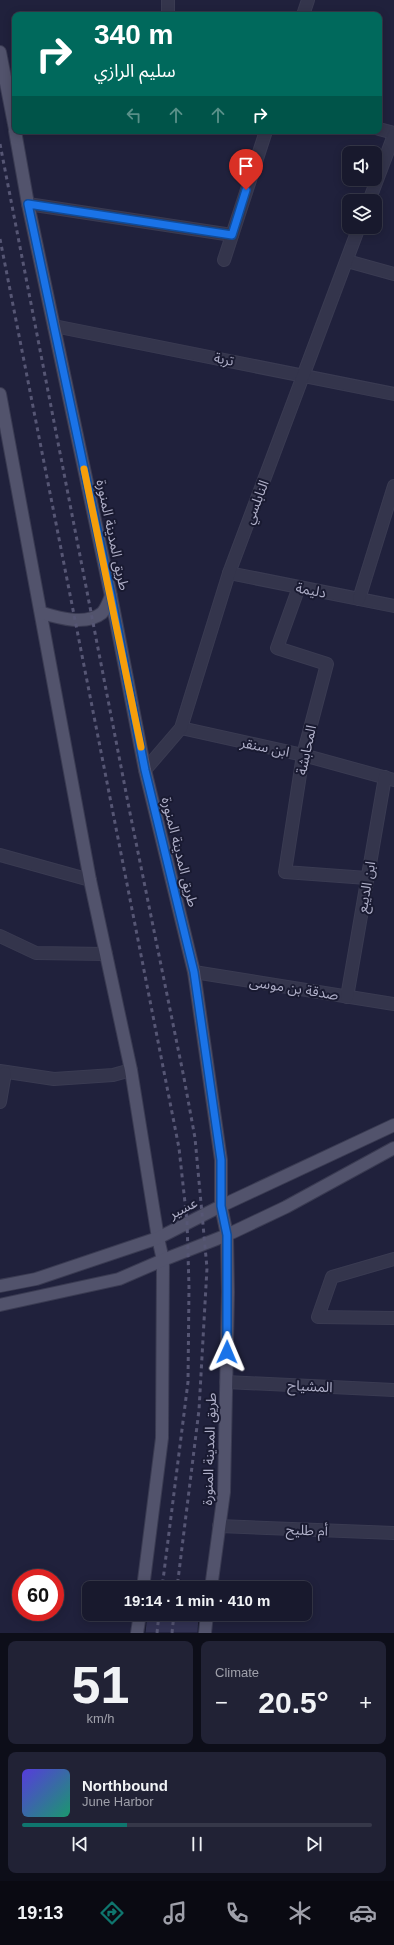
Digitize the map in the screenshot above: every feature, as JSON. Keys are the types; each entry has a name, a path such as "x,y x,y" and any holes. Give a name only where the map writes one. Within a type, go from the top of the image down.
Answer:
{"main road":[{"name":"طريق المدينة المنورة","path":"0,52 12,107"},
{"name":"طريق المدينة المنورة","path":"16,134 28,204 111,596 145,770 194,972 221,1160 221,1206 227,1235 224,1492 212,1581"},
{"path":"0,394 42,613 90,880 131,1070 158,1238 163,1260 162,1438 144,1581"},
{"path":"42,613 74,620 89,618 102,613 111,596"},
{"name":"عسير","path":"0,1286 36,1278 158,1238 221,1206 394,1125"},
{"path":"0,1305 119,1279 227,1235 286,1207 394,1148"},
{"path":"137,1633 139,1621"},
{"path":"205,1633 206,1621"}],"street":[{"path":"168,0 168,12"},
{"path":"304,12 308,0"},
{"path":"372,194 394,134 382,130"},
{"path":"224,260 265,134"},
{"path":"28,204 232,235"},
{"name":"النابلسي","path":"145,770 181,728 229,573 356,234"},
{"path":"346,261 394,274"},
{"name":"تربة","path":"54,326 304,374 394,394"},
{"path":"359,599 394,486"},
{"name":"دليمة","path":"229,573 394,606"},
{"name":"المحابشة","path":"299,587 277,648 327,664 303,755 285,872 367,878"},
{"name":"ابن سنقر","path":"181,728 303,755 389,779"},
{"name":"ابن الديبع","path":"347,997 367,878 389,779"},
{"path":"0,855 90,880"},
{"path":"0,936 36,953 106,954"},
{"name":"صدقة بن موسى","path":"194,972 394,1004"},
{"path":"0,1102 3,1072 54,1079 112,1075 131,1070"},
{"path":"394,1259 332,1277 318,1317 394,1318"},
{"name":"المشياح","path":"226,1382 394,1390"},
{"name":"أم طليح","path":"219,1526 394,1533"}],"building":[{"path":"146,1621 199,1621 198,1633 145,1633"}],"railway":[{"path":"0,144 130,813 195,1138 207,1268 199,1410 178,1581"},
{"path":"0,239 179,1148 187,1221 189,1287 188,1382 163,1581"},
{"path":"157,1633 158,1621"},
{"path":"172,1633 173,1621"}],"slow traffic":[{"path":"84,469 141,747"}],"route":[{"path":"227,1352 227,1235 221,1206 221,1160 194,972 145,770 111,596 28,204 232,235 246,190"}]}
